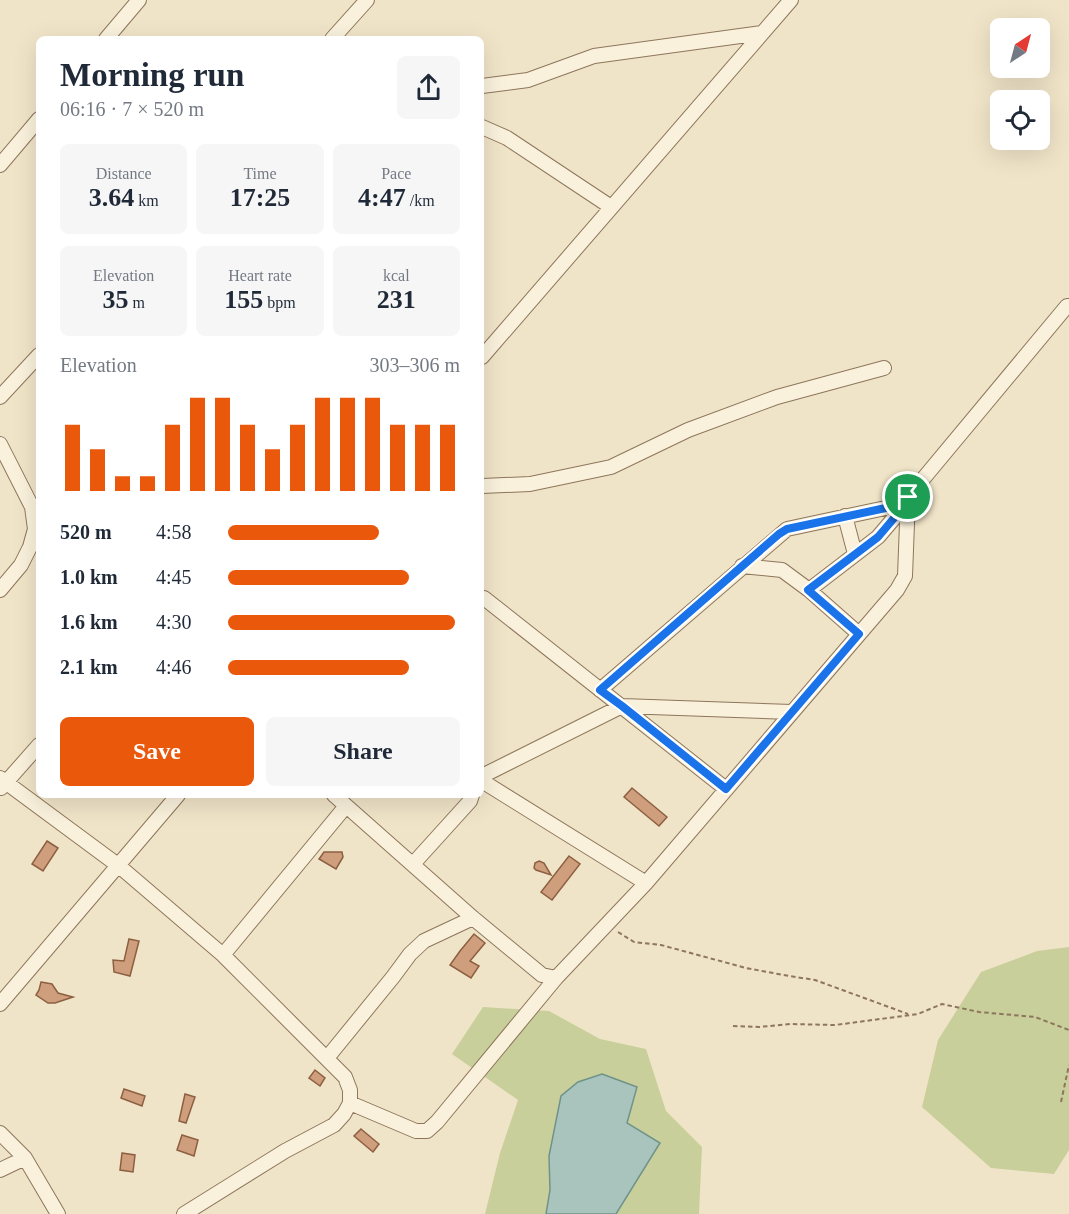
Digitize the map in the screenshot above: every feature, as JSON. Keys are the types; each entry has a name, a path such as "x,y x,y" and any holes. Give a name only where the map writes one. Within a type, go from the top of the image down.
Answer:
{"street":[{"path":"109,36 139,0"},
{"path":"335,36 367,0"},
{"path":"484,355 791,0"},
{"path":"484,86 528,80 594,56 762,33"},
{"path":"0,165 36,123"},
{"path":"484,128 507,138 611,207"},
{"path":"808,590 878,537 908,497 1069,306"},
{"path":"0,397 36,358"},
{"path":"484,486 531,484 611,467 688,430 777,397 884,368"},
{"path":"0,444 32,507 36,525"},
{"path":"600,690 787,529 895,506 908,497"},
{"path":"350,1103 416,1131 427,1131 437,1122 556,978 646,883 897,590 905,576 908,497"},
{"path":"845,516 855,554"},
{"path":"0,590 21,566 36,532"},
{"path":"742,566 782,570 859,634"},
{"path":"484,598 726,789"},
{"path":"484,777 622,706 792,712"},
{"path":"36,748 2,783 119,866 223,954 345,1077 350,1090 350,1103 334,1125 285,1151 184,1214"},
{"path":"484,779 646,883"},
{"path":"0,1004 176,798"},
{"path":"337,798 473,918 542,975 556,978"},
{"path":"413,864 471,798"},
{"path":"223,954 346,806"},
{"path":"327,1058 410,954 424,941 473,918"},
{"path":"0,1133 26,1158 57,1214"},
{"path":"0,1170 26,1158"}],"path":[{"path":"606,926 634,942 661,945 746,968 815,980 910,1015"},
{"path":"733,1026 835,1025 918,1014 942,1004 979,1012 1035,1017 1069,1030"},
{"path":"1061,1102 1069,1065"}],"green space":[{"path":"1069,947 1069,1150 1054,1174 991,1168 922,1107 938,1040 981,972 1037,951"},
{"path":"483,1007 549,1011 600,1039 646,1049 666,1111 702,1147 699,1214 616,1214 660,1143 549,1156 550,1190 546,1214 485,1214 500,1153 518,1100 452,1054"}],"water":[{"path":"602,1074 637,1087 627,1123 660,1143 616,1214 546,1214 550,1190 549,1156 561,1096 578,1082"}],"building":[{"path":"632,788 667,817 659,826 624,797"},
{"path":"47,841 58,848 43,871 32,864"},
{"path":"324,852 342,852 343,857 336,869 319,859"},
{"path":"569,856 580,864 552,900 541,892"},
{"path":"539,861 544,863 551,875 534,868 535,863"},
{"path":"474,934 485,943 470,961 479,966 471,978 450,965"},
{"path":"129,939 139,941 130,976 114,972 113,960 124,961"},
{"path":"41,982 52,984 58,993 73,997 48,1003 36,995"},
{"path":"315,1070 325,1078 320,1086 309,1078"},
{"path":"124,1089 145,1096 142,1106 121,1098"},
{"path":"185,1094 195,1097 186,1123 179,1121"},
{"path":"361,1129 379,1144 373,1152 354,1136"},
{"path":"182,1135 198,1140 194,1156 177,1150"},
{"path":"122,1153 135,1155 133,1172 120,1170"}],"route":[{"path":"908,497 878,537 808,590 859,634 726,789 600,690 779,534 795,526 895,506 908,497"}]}
